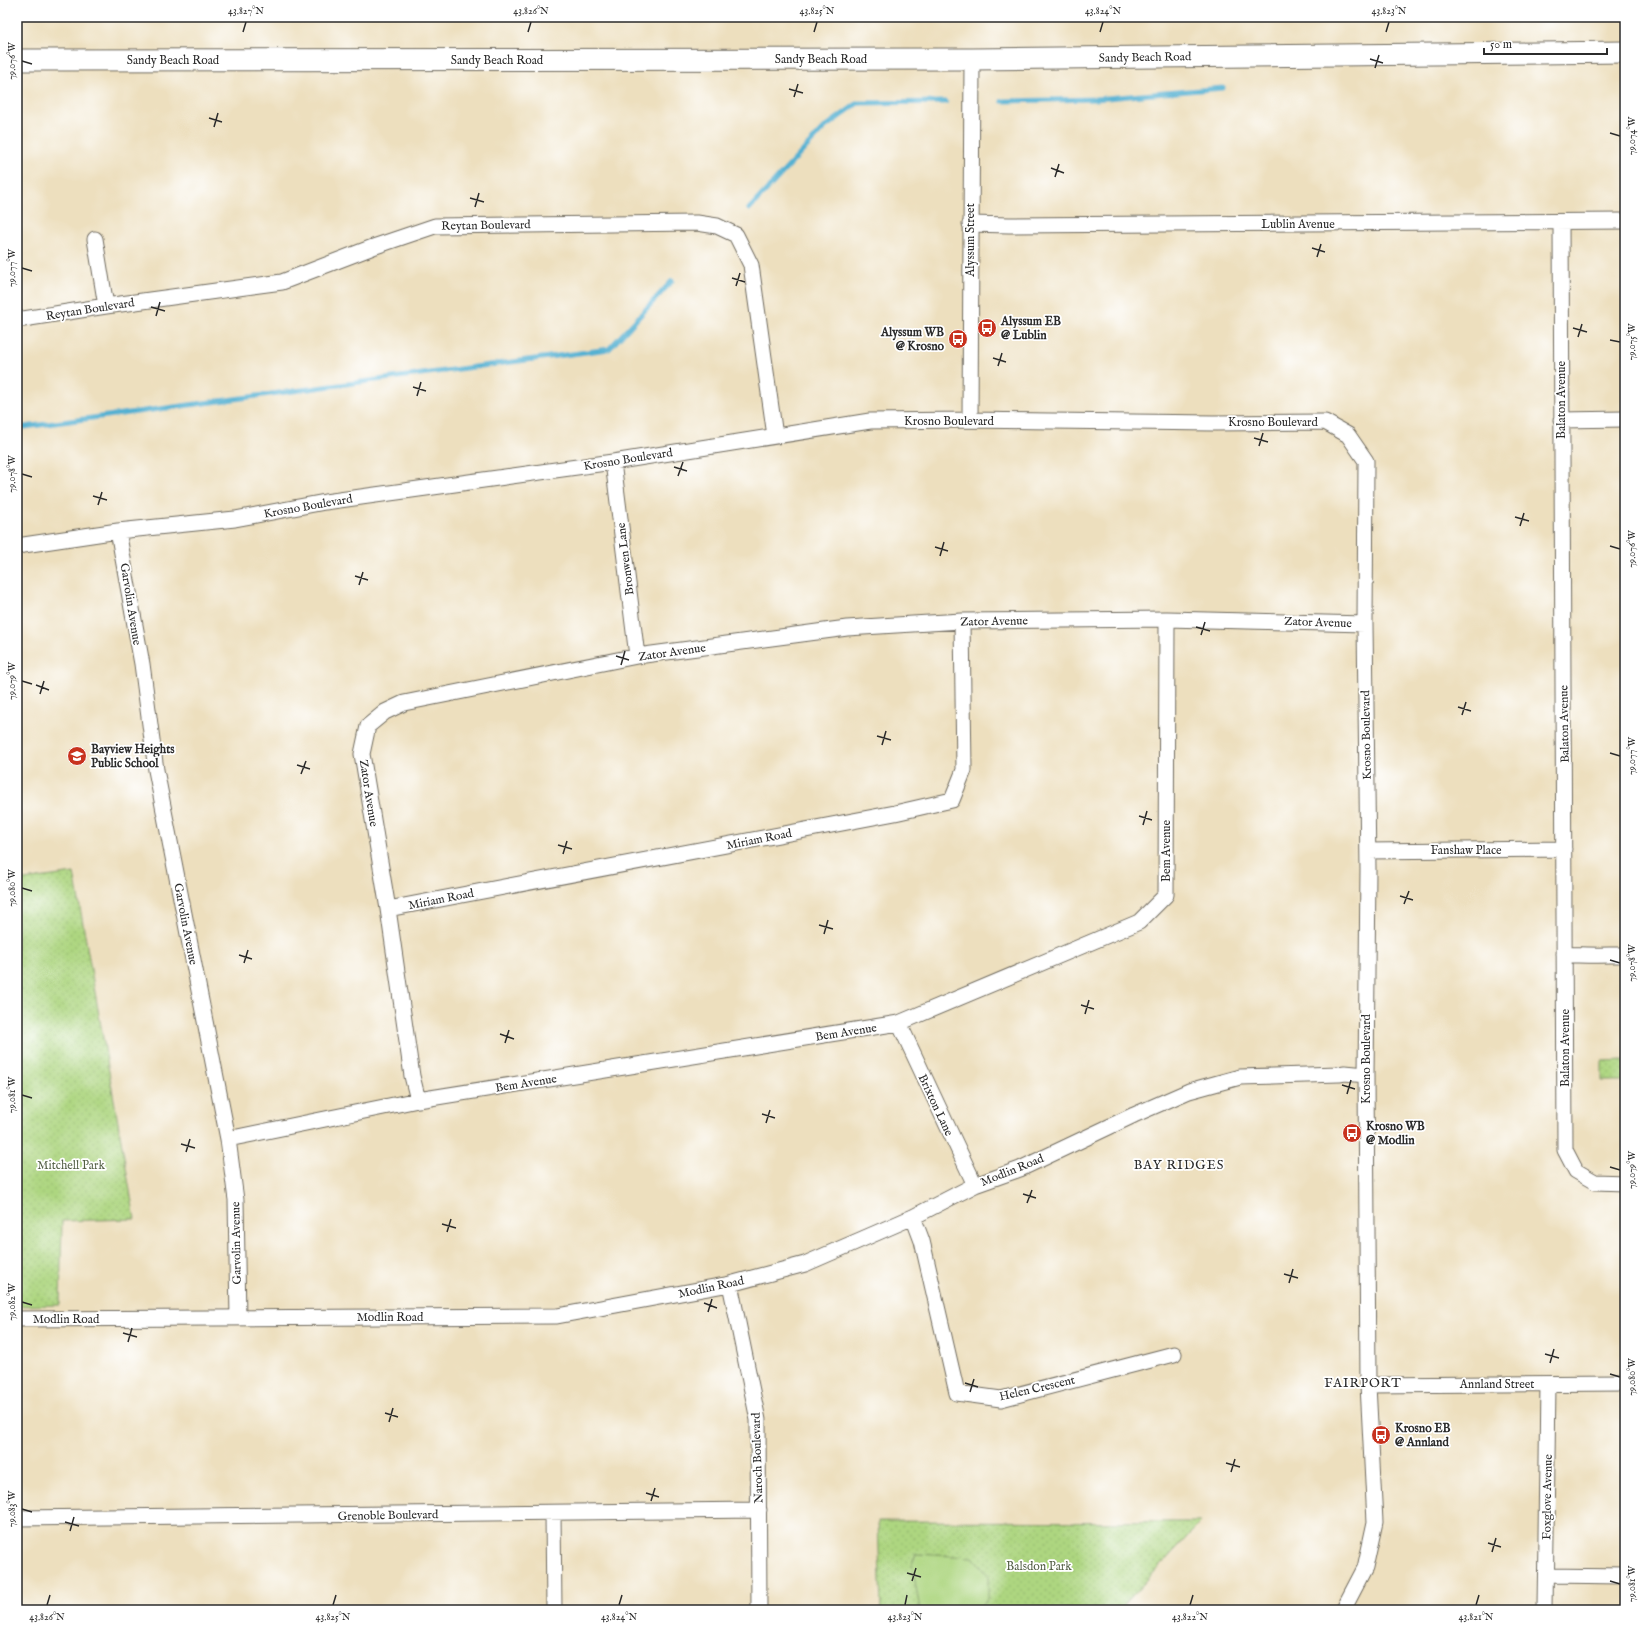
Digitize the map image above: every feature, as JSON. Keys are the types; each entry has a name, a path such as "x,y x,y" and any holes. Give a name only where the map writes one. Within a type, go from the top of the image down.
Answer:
{"street":[{"name":"Sandy Beach Road","path":"17,60 972,59 1625,52"},
{"name":"Alyssum Street","path":"970,420 972,59"},
{"name":"Lublin Avenue","path":"970,224 1017,225 1625,221"},
{"name":"Balaton Avenue","path":"1561,222 1565,1150 1576,1171 1595,1182 1625,1184"},
{"name":"Reytan Boulevard","path":"17,320 106,306 282,282 373,247 435,226 697,223 717,226 736,235 751,265 774,436"},
{"path":"95,239 106,306"},
{"path":"1561,420 1625,419"},
{"name":"Krosno Boulevard","path":"17,546 118,531 235,519 325,502 613,462 870,421 970,420 1213,423 1325,422 1348,435 1366,461 1365,624 1368,851 1366,1075 1368,1385 1375,1522 1365,1568 1343,1610"},
{"name":"Bronwen Lane","path":"613,462 637,656"},
{"name":"Garvolin Avenue","path":"118,531 137,646 142,664 156,770 228,1139 236,1200 238,1318"},
{"name":"Zator Avenue","path":"418,1100 412,1076 388,909 362,754 368,726 385,712 404,703 637,656 847,628 962,621 1167,619 1365,624"},
{"name":"Bem Avenue","path":"228,1139 418,1100 899,1023 1139,922 1166,894 1167,619"},
{"name":"Miriam Road","path":"388,909 895,814 952,800 964,770 962,621"},
{"name":"Fanshaw Place","path":"1368,851 1564,849"},
{"path":"1564,954 1581,956 1591,954 1625,955"},
{"name":"Brixton Lane","path":"899,1023 975,1185"},
{"name":"Modlin Road","path":"17,1319 557,1316 730,1284 805,1264 913,1218 975,1185 1020,1169 1134,1115 1189,1091 1240,1077 1339,1074 1345,1072 1366,1075"},
{"name":"Helen Crescent","path":"913,1218 922,1241 958,1393 1001,1399 1174,1354"},
{"name":"Naroch Boulevard","path":"730,1284 758,1420 759,1610"},
{"name":"Annland Street","path":"1368,1385 1625,1383"},
{"name":"Foxglove Avenue","path":"1545,1610 1548,1384"},
{"name":"Grenoble Boulevard","path":"17,1518 759,1510"},
{"path":"553,1513 554,1610"},
{"path":"1546,1576 1625,1578"}],"green space":[{"name":"Mitchell Park","path":"74,873 135,1219 62,1221 60,1305 17,1306 17,881"},
{"path":"1625,1060 1625,1081 1602,1081 1602,1061"},
{"name":"Balsdon Park","path":"878,1521 1201,1522 1119,1610 881,1610"},
{"path":"916,1554 973,1557 988,1575 988,1599 978,1610 920,1610 912,1564"}],"waterway":[{"path":"1002,101 1095,99 1223,88"},
{"path":"749,209 824,128 858,103 946,102"},
{"path":"17,428 609,349 672,281"}],"place":[{"name":"Alyssum EB @ Lublin","path":"987,328"},
{"name":"Alyssum WB @ Krosno","path":"958,339"},
{"name":"Bayview Heights Public School","path":"77,756"},
{"name":"Krosno WB @ Modlin","path":"1352,1133"},
{"name":"Krosno EB @ Annland","path":"1381,1435"}],"district":[{"name":"BAY RIDGES","path":"1179,1164"},
{"name":"FAIRPORT","path":"1363,1382"}]}
